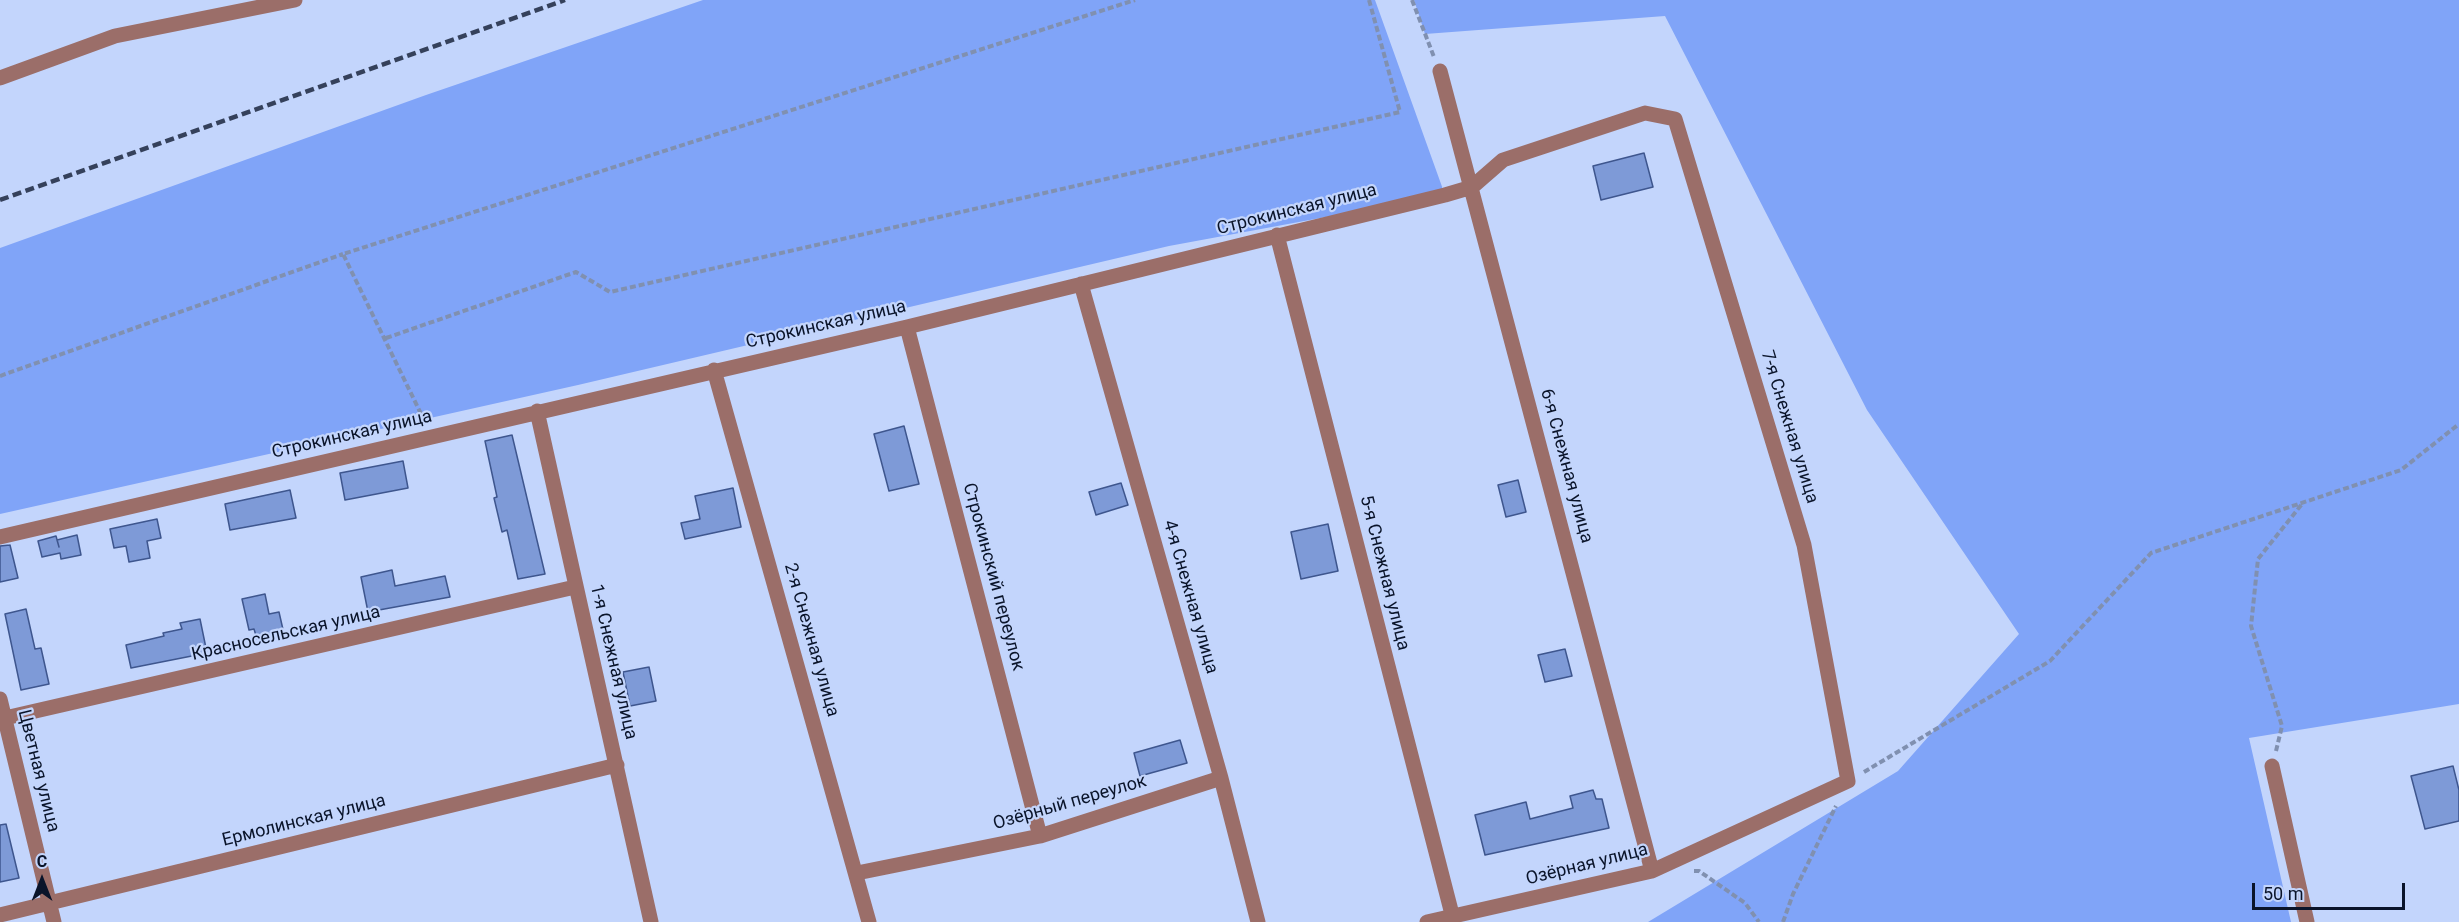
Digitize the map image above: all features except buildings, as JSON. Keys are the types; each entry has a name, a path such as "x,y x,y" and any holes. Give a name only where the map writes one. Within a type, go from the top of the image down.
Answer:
{"street":[{"path":"0,78 115,36 295,0"},
{"name":"6-я Снежная улица","path":"1440,71 1652,871"},
{"name":"Строкинская улица","path":"0,537 907,327 1472,187 1503,160 1645,113"},
{"name":"7-я Снежная улица","path":"1645,113 1675,119 1698,193 1804,545 1848,781"},
{"name":"5-я Снежная улица","path":"1277,234 1453,919"},
{"name":"4-я Снежная улица","path":"1081,284 1221,778 1258,922"},
{"name":"Строкинский переулок","path":"907,327 1040,836"},
{"name":"2-я Снежная улица","path":"714,370 869,922"},
{"name":"1-я Снежная улица","path":"537,411 651,922"},
{"name":"Красносельская улица","path":"5,718 575,587"},
{"name":"Цветная улица","path":"0,699 54,922"},
{"name":"Ермолинская улица","path":"0,915 616,765"},
{"path":"2271,766 2307,922"},
{"name":"Озёрный переулок","path":"857,873 1040,836 1221,778"},
{"name":"Озёрная улица","path":"1427,922 1453,919 1652,871 1848,781"}],"path":[{"path":"0,376 343,254 1135,0"},
{"path":"386,338 576,272 610,292 1400,112 1369,0"},
{"path":"1412,0 1440,71"},
{"path":"343,254 432,436"},
{"path":"1783,922 1793,894 1848,781 2050,661 2151,553 2401,470 2459,424"},
{"path":"2271,766 2282,726 2251,626 2258,559 2304,502"},
{"path":"1687,871 1699,871 1745,903 1759,922"}],"shaded area":[{"path":"703,0 1375,0 1445,195 1169,246 578,385 0,514 0,248 426,95"},
{"path":"1414,0 2459,0 2459,704 2249,738 2291,922 1648,922 1898,771 2019,634 1867,410 1665,16 1425,34"}],"railway":[{"path":"0,200 565,0"}]}
